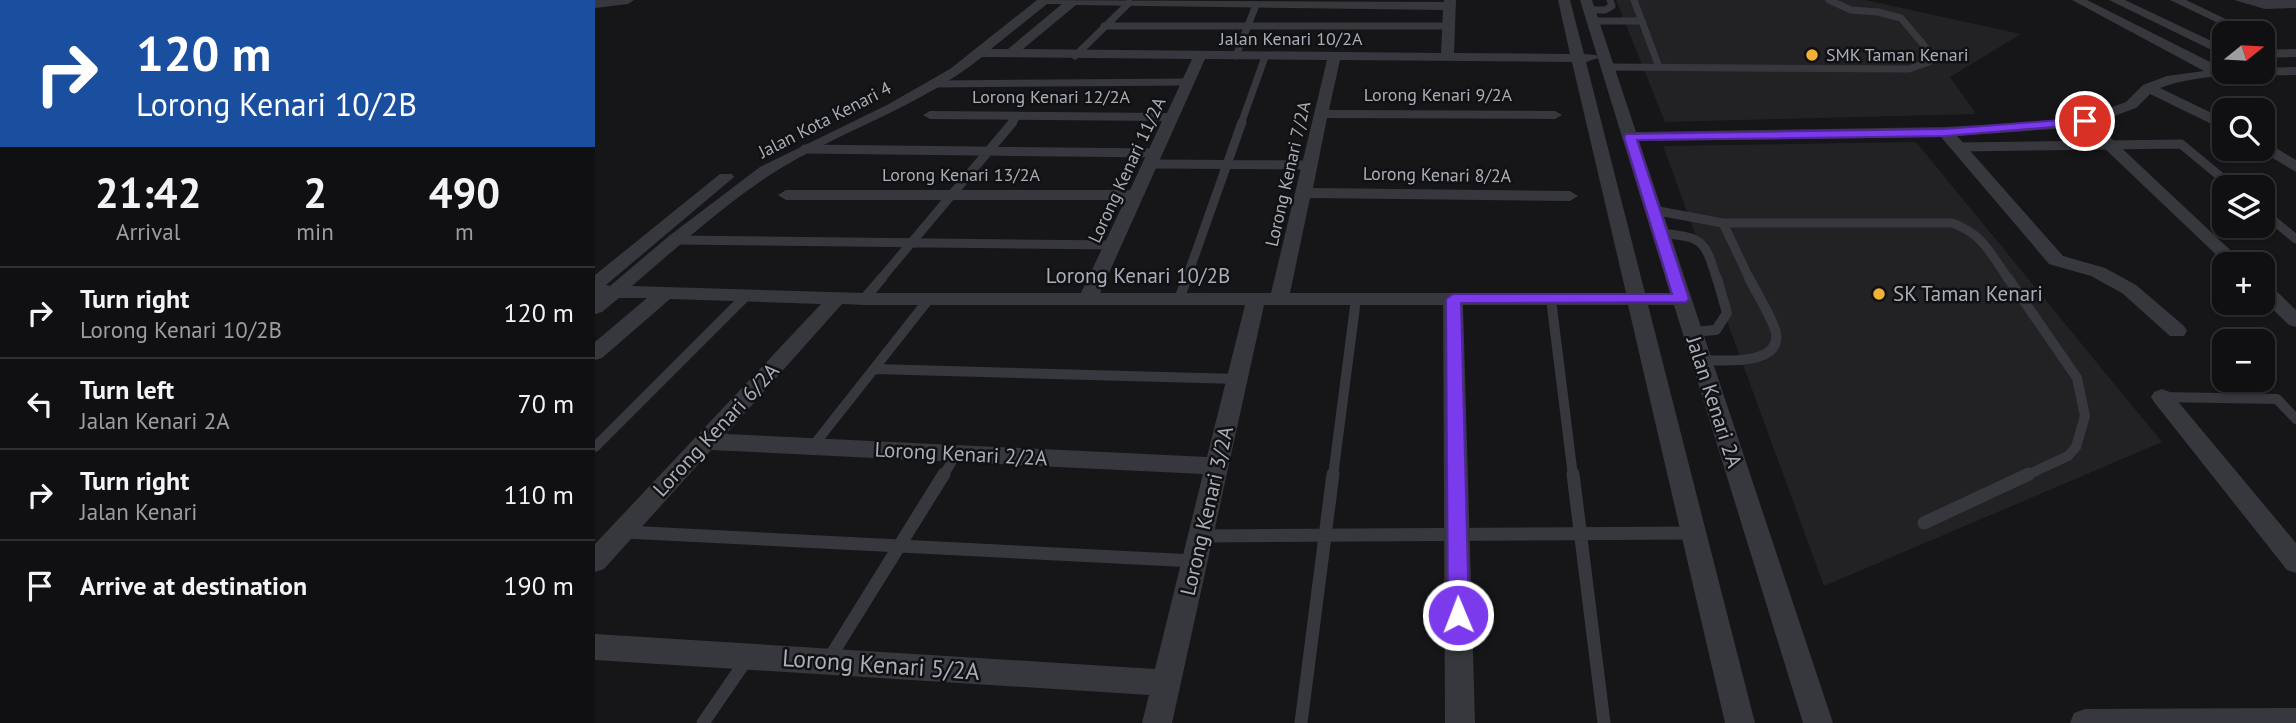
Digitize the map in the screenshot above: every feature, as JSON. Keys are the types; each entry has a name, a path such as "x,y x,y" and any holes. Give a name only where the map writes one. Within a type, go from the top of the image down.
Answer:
{"street":[{"path":"595,4 628,0"},
{"path":"1044,0 1256,5 1449,3 1447,57"},
{"name":"Jalan Kota Kenari 4","path":"595,308 675,240 766,170 936,84 1044,0"},
{"path":"1564,0 1740,723"},
{"path":"2078,0 2212,69"},
{"path":"2115,0 2212,46"},
{"path":"2176,0 2222,21"},
{"path":"2240,0 2265,5 2296,4"},
{"path":"1010,54 1065,1"},
{"name":"Jalan Kenari 2A","path":"1589,10 1818,723"},
{"path":"2275,45 2294,53"},
{"name":"Jalan Kenari 10/2A","path":"979,53 1075,56 1578,58 1605,62"},
{"path":"2275,54 2294,53"},
{"name":"Lorong Kenari 11/2A","path":"1088,299 1200,56"},
{"name":"Lorong Kenari 7/2A","path":"1268,299 1303,193 1334,57"},
{"path":"2275,72 2296,71"},
{"path":"1630,137 1945,132 2085,121 2131,105 2148,88 2172,79 2212,74"},
{"path":"2148,88 2212,119"},
{"name":"Lorong Kenari 9/2A","path":"1321,114 1555,115"},
{"name":"Lorong Kenari 12/2A","path":"930,115 1172,117"},
{"path":"2085,121 2223,252"},
{"path":"1945,132 2056,260 2098,272 2129,289 2177,331"},
{"path":"2275,153 2296,167"},
{"path":"595,285 726,177"},
{"name":"Lorong Kenari 8/2A","path":"1303,193 1570,196"},
{"name":"Lorong Kenari 13/2A","path":"786,195 1136,195"},
{"name":"Lorong Kenari 10/2B","path":"595,291 864,299 1681,299"},
{"path":"595,353 664,293"},
{"name":"Lorong Kenari 6/2A","path":"595,561 837,298"},
{"name":"Lorong Kenari 3/2A","path":"1157,723 1238,379 1268,299"},
{"path":"1453,299 1460,723"},
{"path":"2275,301 2296,321"},
{"path":"2162,397 2296,562"},
{"name":"Lorong Kenari 2/2A","path":"705,441 1217,466"},
{"name":"Lorong Kenari 5/2A","path":"595,648 1167,683"},
{"path":"2085,723 2296,722"}],"lane":[{"path":"1589,10 1609,9 1612,6 1611,0"},
{"path":"1635,0 1659,67"},
{"path":"1605,62 1659,67 1909,69 1929,62 1933,56 1901,18 1886,13 1851,10 1829,0"},
{"path":"1075,56 1104,26 1122,2"},
{"path":"1235,56 1256,5"},
{"path":"1589,10 1641,21"},
{"path":"1104,26 1449,26"},
{"path":"1179,299 1265,57"},
{"path":"936,84 1188,82"},
{"path":"864,299 1018,116"},
{"path":"1959,147 2181,144 2218,175"},
{"path":"804,149 989,151 1225,164 1310,165"},
{"path":"1653,210 1723,223 1952,223 1961,225 1980,238 2077,378 2085,416 2076,447 2068,456 1924,523"},
{"path":"2275,222 2296,239"},
{"path":"1701,360 1755,359 1768,355 1776,347 1776,334 1723,223"},
{"path":"1661,233 1692,237 1708,249 1727,313 1716,330 1692,332"},
{"path":"675,240 1113,245"},
{"path":"595,447 746,296"},
{"path":"813,446 929,299"},
{"path":"1301,723 1356,299"},
{"path":"1551,299 1604,723"},
{"path":"874,369 1238,379"},
{"path":"2162,397 2277,399 2296,419"},
{"path":"827,662 957,453"},
{"path":"622,532 1195,561"},
{"path":"1201,536 1693,533"},
{"path":"703,723 748,657"}],"shaded area":[{"name":"SMK Taman Kenari","path":"1616,0 1865,0 2021,34 1950,77 1976,114 1665,122"},
{"name":"SK Taman Kenari","path":"1916,142 2162,442 1824,586 1663,146"}],"place":[{"name":"SMK Taman Kenari","path":"1812,55"},
{"name":"SK Taman Kenari","path":"1879,294"}],"route":[{"path":"1458,615 1453,299 1681,299 1630,137 1945,132 2085,121"}]}
